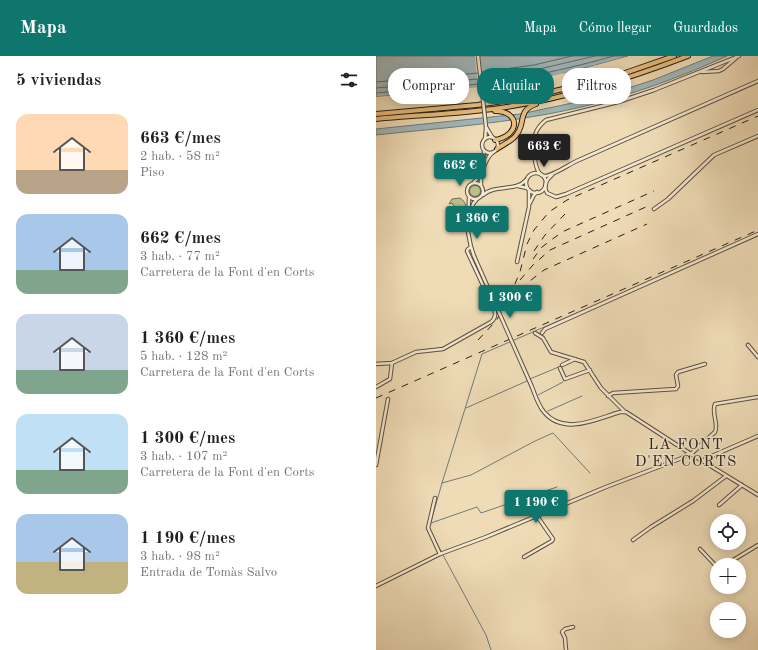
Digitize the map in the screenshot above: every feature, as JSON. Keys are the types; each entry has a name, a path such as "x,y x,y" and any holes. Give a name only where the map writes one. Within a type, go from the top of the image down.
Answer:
{"highway":[{"path":"376,114 477,105 530,97 606,79 674,56"},
{"path":"631,76 688,56"},
{"path":"376,119 472,112 519,105 562,96"},
{"path":"497,149 514,138 519,132 523,114 528,108 536,104 562,98"},
{"path":"472,112 499,111 508,113 514,122 514,128 511,133 505,137 494,139"}],"street":[{"path":"478,56 486,127 485,139 482,145 484,159 478,178 467,188 469,197 468,225 471,247 474,256 544,412 559,423 569,425 579,424 625,412"},
{"path":"699,73 714,72 723,69 740,56"},
{"path":"740,56 642,94 546,120 540,125 535,134 536,164 538,172 545,180 547,193 556,197 566,194 758,110"},
{"path":"517,262 528,207 528,189 526,184 528,177 535,173 547,176 579,160 758,81"},
{"path":"482,195 483,191 481,179 484,167 487,160 497,149 498,144 486,127"},
{"path":"654,209 668,199 714,155 758,136"},
{"path":"485,139 494,139"},
{"path":"484,151 493,153"},
{"path":"468,225 472,206 482,195 487,191 515,186 524,182 533,173 536,164"},
{"path":"528,207 532,198 537,192 542,190 548,179 557,171"},
{"path":"473,183 478,183 482,186 495,189"},
{"path":"515,186 537,192"},
{"path":"469,197 478,199"},
{"path":"542,333 545,329 758,234"},
{"path":"376,364 392,363 416,352 443,349 491,322 495,314 494,309 467,251 471,247"},
{"path":"535,333 543,338 551,352 584,362 595,380 608,396 625,412 758,495"},
{"path":"748,345 758,357"},
{"path":"576,359 561,367 565,379 590,370"},
{"path":"376,387 390,379 392,363"},
{"path":"608,396 613,393 676,389 678,386 676,376 678,372 704,364"},
{"path":"376,586 440,554 682,458 690,453 716,429 713,408 715,404 758,397"},
{"path":"376,465 388,399"},
{"path":"703,461 705,458 758,436"},
{"path":"633,540 693,501 726,476"},
{"path":"719,505 742,485"},
{"path":"435,498 428,528 440,554"},
{"path":"524,557 553,539 537,516"},
{"path":"737,558 758,545"},
{"path":"700,550 710,560"},
{"path":"565,650 565,638 562,632 565,629 573,628"}],"green space":[{"path":"475,185 479,187 481,191 479,195 475,197 471,195 469,191 471,187"},
{"path":"460,198 465,204 466,212 459,214 452,203 449,204 452,199"}],"water":[{"path":"376,56 628,56 584,68 562,68 562,74 554,75 554,68 477,68 477,88 469,89 469,68 388,68 388,96 376,97"},
{"path":"713,56 727,56 659,84 631,94 631,87"},
{"path":"568,104 594,104 501,122 376,135 376,129 520,114"}],"pier":[{"path":"475,56 480,56 482,68 477,68 477,77"},
{"path":"630,56 629,58 593,68 586,68"},
{"path":"562,73 562,75 554,77 554,75"},
{"path":"477,87 477,89 469,90 469,88"},
{"path":"388,96 388,98 376,99 376,97"}],"waterway":[{"path":"430,525 482,354 616,296"},
{"path":"530,379 561,366"},
{"path":"466,408 527,381"},
{"path":"538,395 563,382"},
{"path":"548,411 582,396"},
{"path":"442,483 471,475 553,433 590,473"},
{"path":"431,523 477,507 481,513 557,487"},
{"path":"431,532 441,551"},
{"path":"443,555 486,635 491,650"}],"railway":[{"path":"504,310 520,272 527,244 534,230 549,212 567,200 758,116"},
{"path":"533,259 542,247 562,232 654,191"},
{"path":"520,280 533,265 550,250 648,206"},
{"path":"534,251 545,235 565,214"},
{"path":"512,301 526,284 544,270 647,224"},
{"path":"376,398 758,230"},
{"path":"478,340 496,321 506,305"}],"district":[{"name":"LA FONT D'EN CORTS","path":"686,452"}]}
